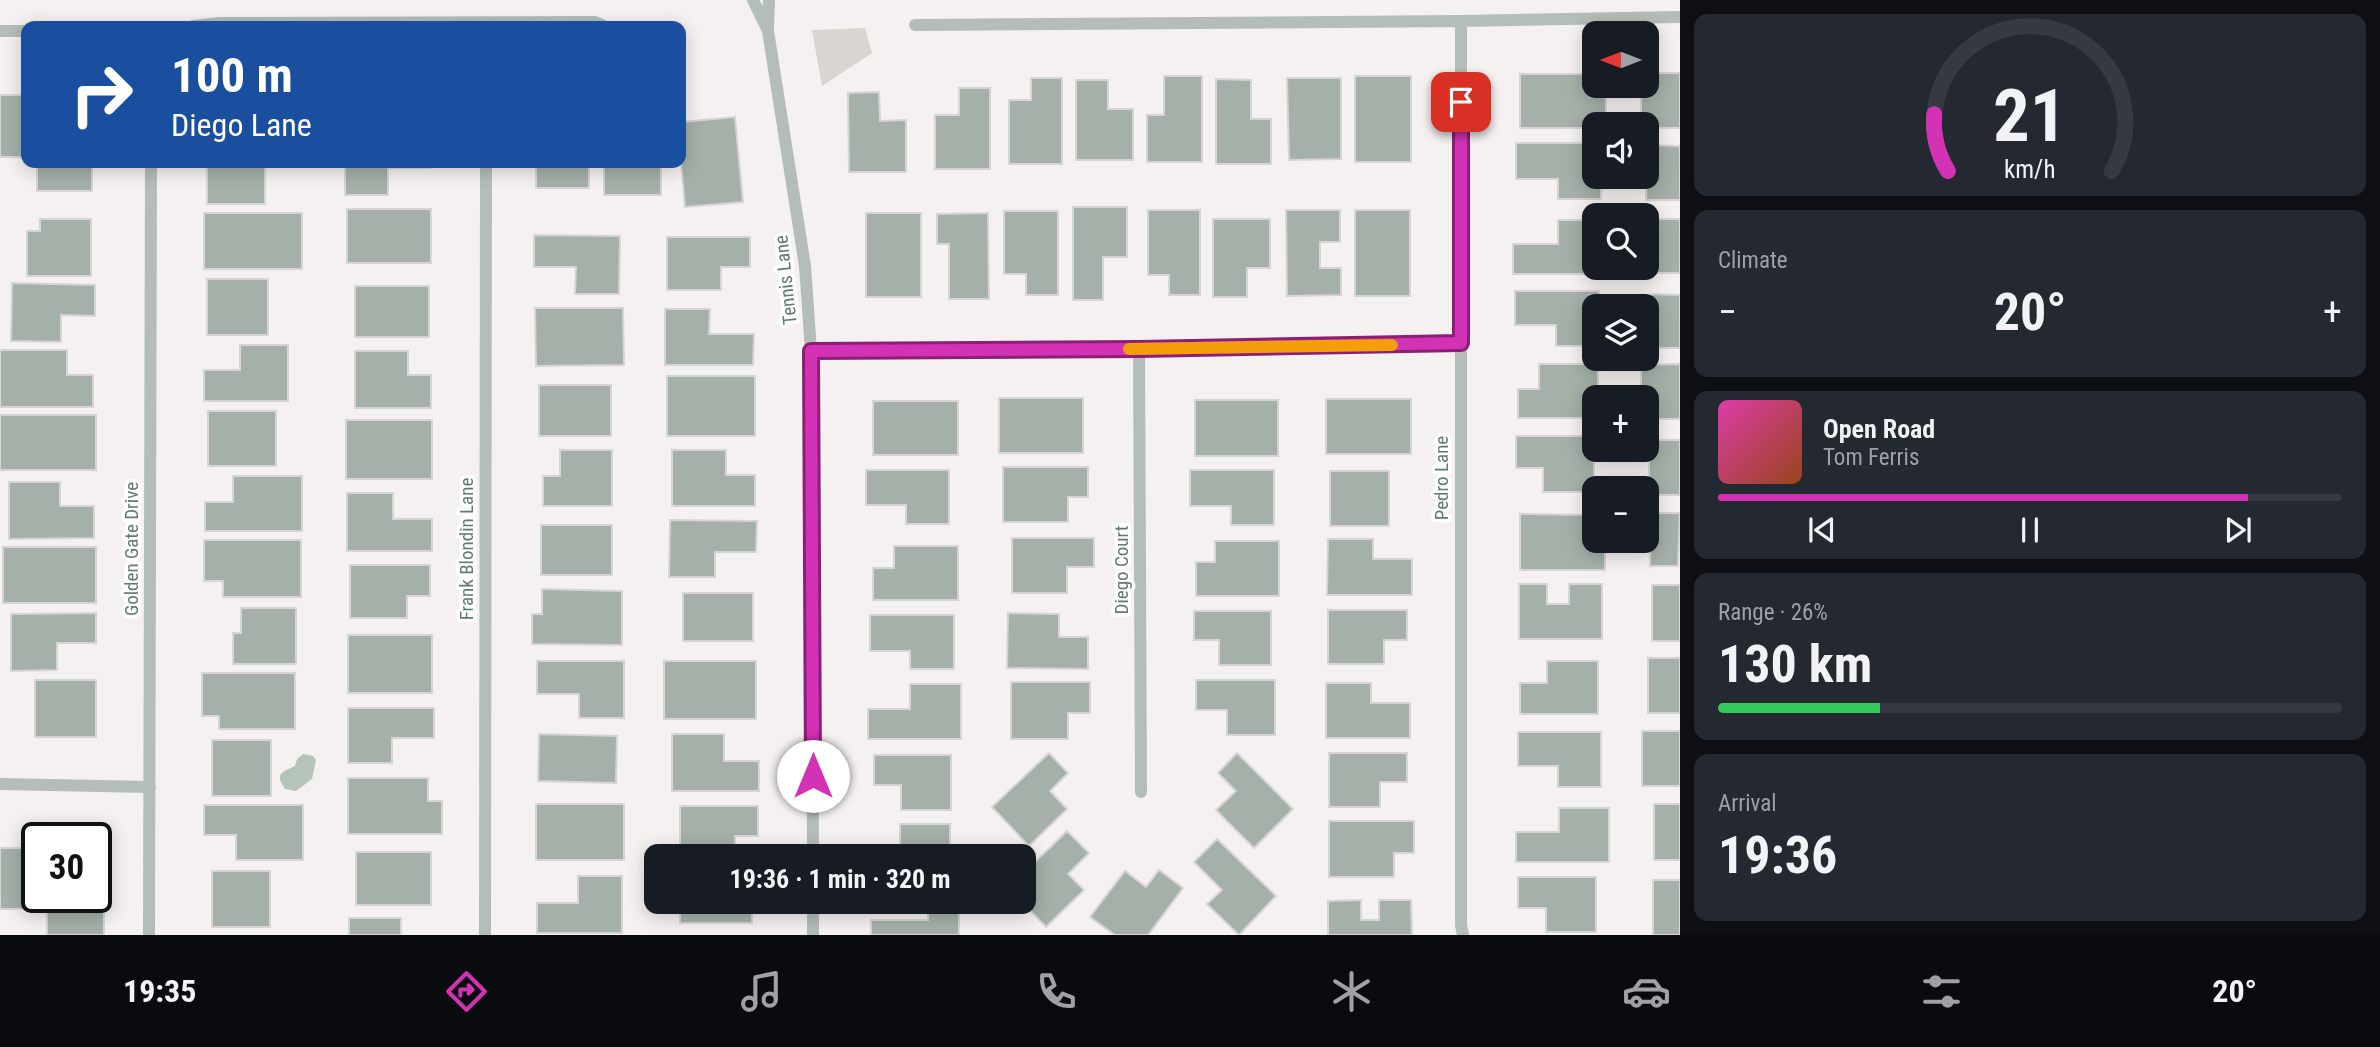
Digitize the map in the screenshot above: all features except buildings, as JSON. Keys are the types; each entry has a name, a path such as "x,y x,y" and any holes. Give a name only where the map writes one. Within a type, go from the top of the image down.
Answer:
{"street":[{"name":"Tennis Lane","path":"753,0 768,31 805,266 811,351 813,844"},
{"path":"768,31 769,0"},
{"path":"915,25 1680,17"},
{"name":"Pedro Lane","path":"1461,21 1463,935"},
{"path":"0,31 21,31"},
{"name":"Golden Gate Drive","path":"149,935 150,168"},
{"name":"Frank Blondin Lane","path":"485,935 486,168"},
{"path":"811,351 1461,343"},
{"name":"Diego Court","path":"1139,349 1141,792"},
{"path":"0,784 150,787"},
{"path":"813,914 813,935"}],"shaded area":[{"path":"865,28 872,53 822,86 812,30"},
{"path":"303,754 313,756 316,760 312,779 296,791 285,789 280,780 281,774 295,766 297,759"}],"slow traffic":[{"path":"1129,349 1392,345"}],"route":[{"path":"813,776 811,351 1461,343 1461,102"}]}
